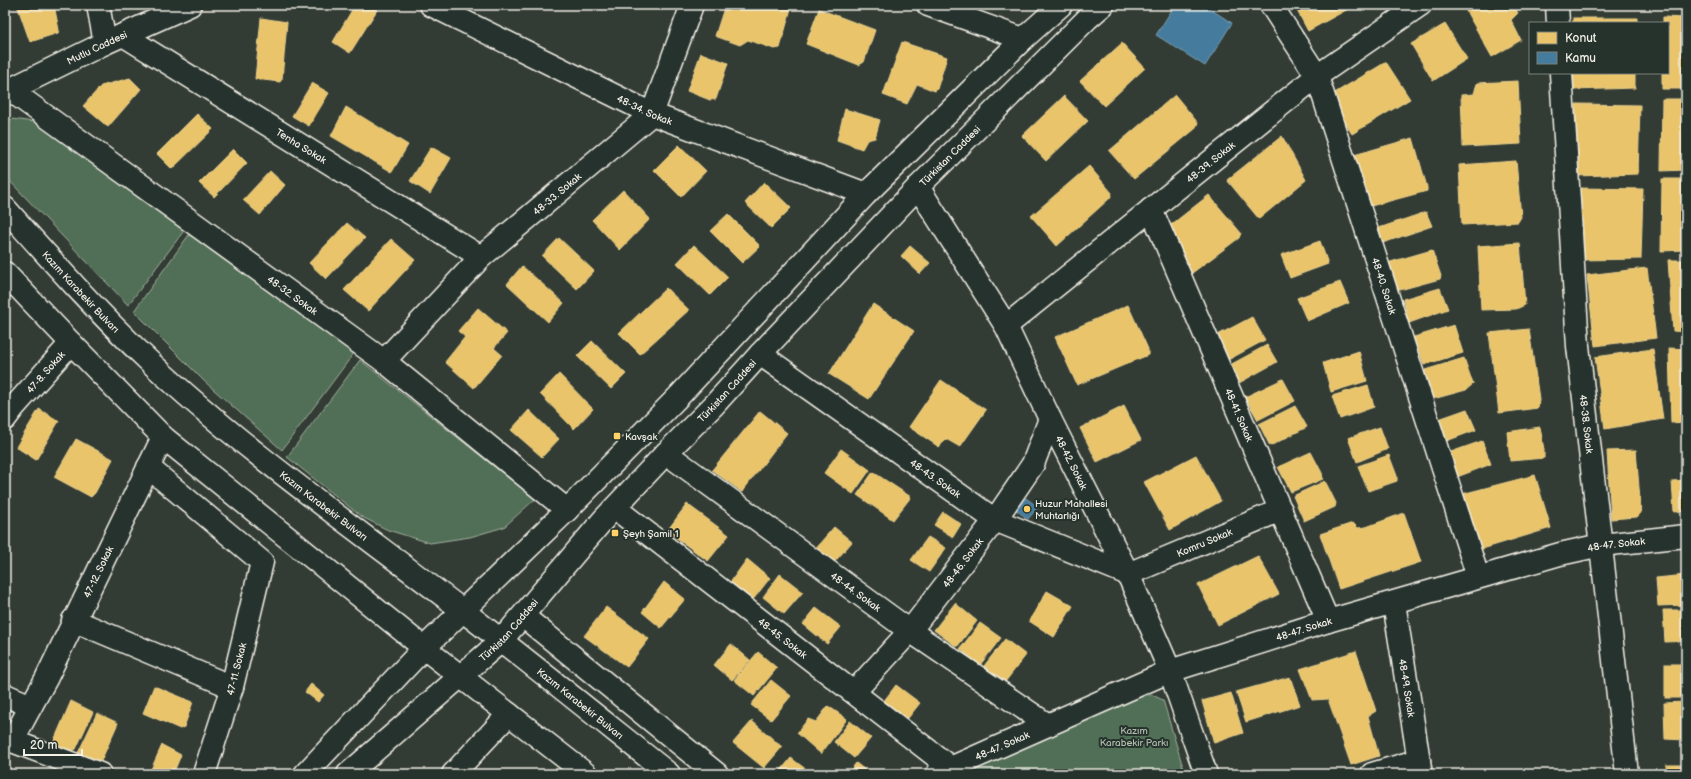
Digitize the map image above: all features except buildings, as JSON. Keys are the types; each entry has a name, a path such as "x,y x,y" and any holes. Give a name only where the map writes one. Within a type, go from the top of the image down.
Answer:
{"street":[{"path":"98,5 114,39"},
{"name":"Mutlu Caddesi","path":"8,91 114,39 190,5"},
{"name":"48-34. Sokak","path":"432,5 652,114 866,194"},
{"name":"48-33. Sokak","path":"384,361 481,257 652,114 692,5"},
{"path":"928,5 1023,39"},
{"path":"305,774 424,648 567,510 679,396 866,194 1023,39 1061,5"},
{"name":"Türkistan Caddesi","path":"348,774 501,642 615,508 666,453 714,405 760,354 918,187 1088,18 1103,5"},
{"name":"48-40. Sokak","path":"1271,5 1317,76 1478,577"},
{"name":"48-39. Sokak","path":"1006,326 1317,76 1420,5"},
{"path":"1557,5 1558,22"},
{"name":"Tenha Sokak","path":"114,39 481,257"},
{"name":"48-38. Sokak","path":"1561,74 1578,346 1627,774"},
{"name":"48-32. Sokak","path":"8,91 384,361 567,510"},
{"name":"48-42. Sokak","path":"918,187 1006,326 1128,574 1170,671 1206,774"},
{"name":"Kazım Karabekir Bulvarı","path":"5,208 100,312 151,363 278,470 331,512 462,610 669,774"},
{"name":"48-41. Sokak","path":"1151,209 1328,621"},
{"path":"5,273 163,437 424,648 586,774"},
{"name":"47-8. Sokak","path":"5,419 71,343"},
{"name":"48-43. Sokak","path":"760,354 995,520 1128,574"},
{"name":"48-46. Sokak","path":"854,692 910,632 995,520 1033,464 1050,418"},
{"name":"47-12. Sokak","path":"8,739 31,706 46,679 73,620 163,437"},
{"name":"48-44. Sokak","path":"666,453 910,632 1048,725"},
{"name":"47-11. Sokak","path":"148,467 262,562 232,687 204,774"},
{"name":"48-45. Sokak","path":"615,508 854,692 944,771"},
{"name":"Komru Sokak","path":"1128,574 1281,510"},
{"name":"48-47. Sokak","path":"944,771 1170,671 1328,621 1560,554 1601,545 1686,536"},
{"name":"48-49. Sokak","path":"1394,603 1420,767"},
{"path":"523,616 716,774"},
{"path":"73,620 232,687"},
{"path":"5,695 31,706"},
{"path":"453,774 509,714"},
{"path":"8,739 100,774"},
{"path":"1372,774 1420,767"}],"green space":[{"path":"12,119 34,122 186,228 128,305 5,176 5,126"},
{"path":"191,232 354,353 282,450 204,381 134,311"},
{"path":"360,360 535,499 504,527 470,537 430,543 388,530 362,517 287,457"},
{"name":"Kazım Karabekir Parkı","path":"1137,694 1152,695 1163,700 1185,774 943,774"}],"place":[{"name":"Kavşak","path":"617,436"},
{"name":"Huzur Mahallesi Muhtarlığı","path":"1027,509"},
{"name":"Şeyh Şamil 1","path":"615,533"}]}
